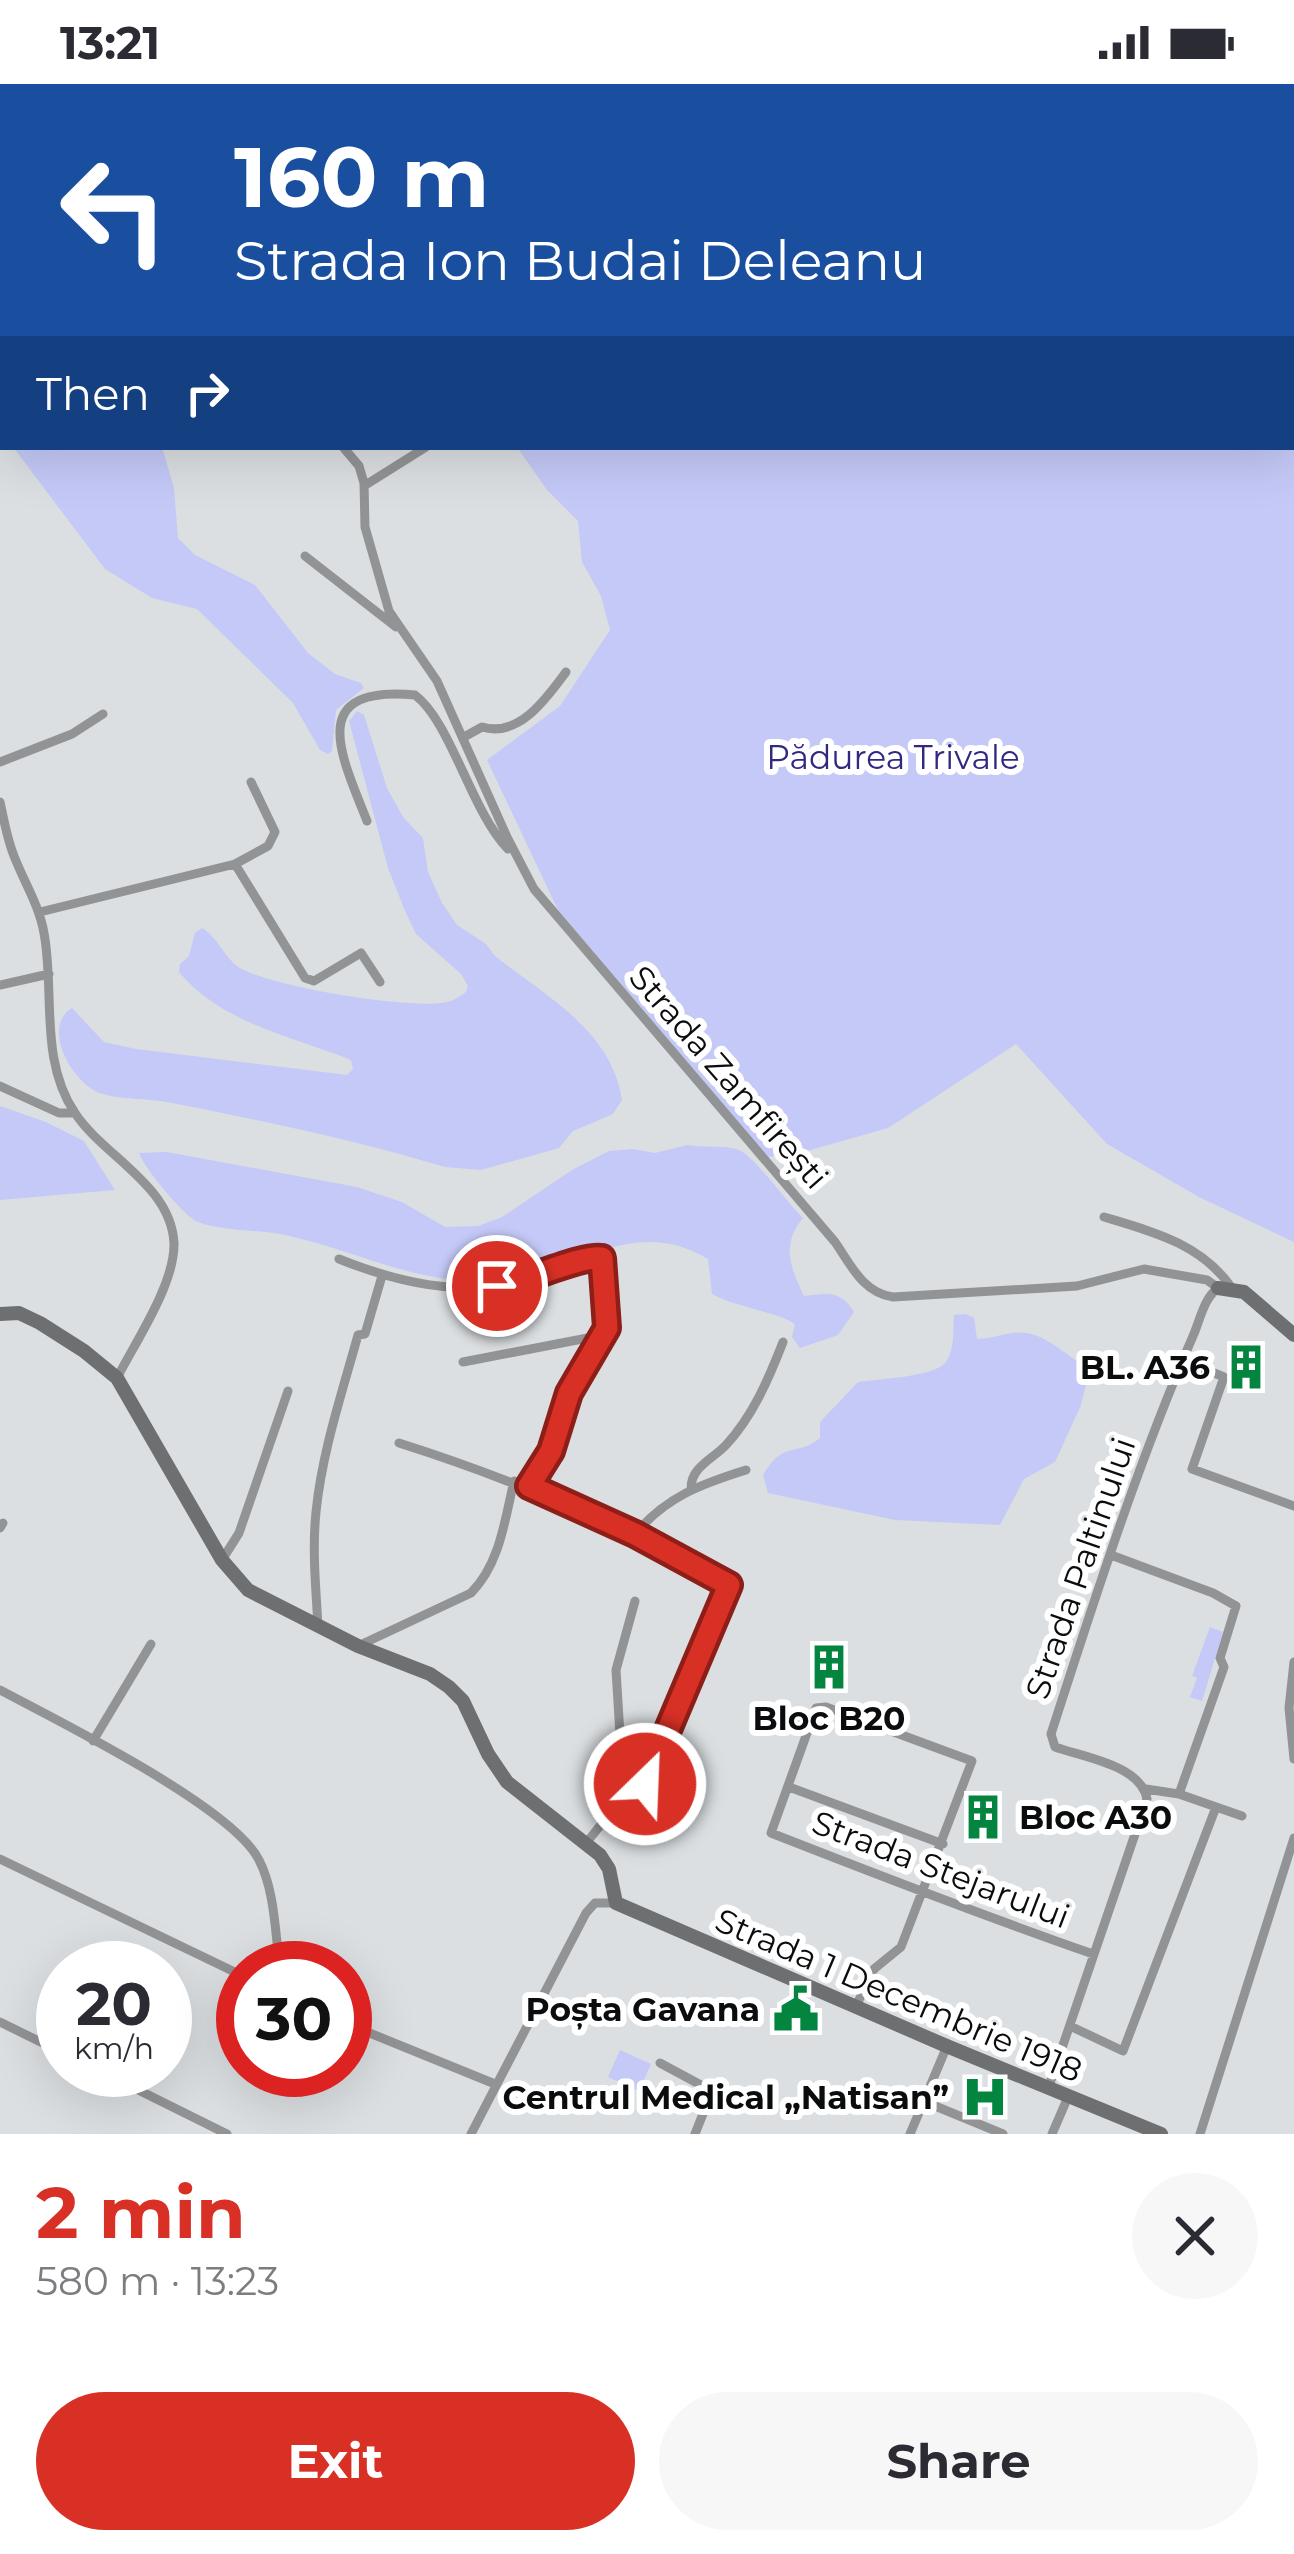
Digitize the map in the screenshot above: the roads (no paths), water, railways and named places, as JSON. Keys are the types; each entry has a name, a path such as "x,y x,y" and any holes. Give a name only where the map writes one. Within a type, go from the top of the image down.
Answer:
{"main road":[{"name":"Strada Zamfirești","path":"1225,1288 1244,1292 1294,1335"},
{"path":"0,1314 20,1313 40,1323 117,1378 222,1560 248,1590 449,1687 463,1701 507,1782 587,1841 609,1869 616,1903"},
{"name":"Strada 1 Decembrie 1918","path":"616,1903 1160,2134"}],"street":[{"name":"Strada Zamfirești","path":"349,450 359,466 371,553 398,629 436,681 534,889 877,1295 1077,1286 1144,1269 1207,1280 1225,1288"},
{"path":"364,492 422,450"},
{"path":"305,556 398,629"},
{"path":"464,736 482,727 498,732 508,729 550,694 566,672"},
{"path":"368,820 345,764 339,725 343,712 370,696 415,695 433,716 483,813 515,856"},
{"path":"0,762 72,734 103,714"},
{"path":"40,912 235,864 268,846 274,832 251,782"},
{"path":"0,802 13,853 40,912 53,1056 75,1113 158,1199 172,1231 172,1265 117,1378"},
{"path":"235,864 305,979 314,981 361,953 380,982"},
{"path":"0,986 49,974"},
{"path":"0,1086 59,1113 75,1113"},
{"path":"1104,1217 1192,1248 1217,1267 1225,1288"},
{"path":"339,1259 382,1276 433,1285 497,1286 544,1275 587,1257 602,1258 609,1318 569,1393 551,1451 529,1486"},
{"path":"317,1627 315,1532 324,1463 358,1336 365,1334 382,1276"},
{"name":"Strada Paltinului","path":"1146,1789 1136,1777 1055,1747 1050,1741 1182,1360 1209,1297 1225,1288"},
{"path":"463,1362 602,1335"},
{"path":"691,1488 696,1471 739,1430 783,1342"},
{"path":"1182,1360 1224,1377 1192,1469 1294,1506"},
{"path":"222,1560 239,1533 288,1391"},
{"path":"399,1443 529,1486 635,1534 729,1585 645,1784 628,1791 587,1841"},
{"path":"635,1534 654,1511 691,1488 746,1470"},
{"path":"358,1646 471,1593 483,1581 500,1540 514,1481"},
{"path":"1111,1555 1236,1606 1220,1658 1224,1667 1179,1794"},
{"path":"628,1791 622,1767 616,1670 635,1601"},
{"path":"93,1741 151,1644"},
{"path":"1294,1662 1289,1708 1294,1759"},
{"path":"0,1690 228,1822 250,1843 267,1880 276,1941"},
{"path":"788,1787 816,1708 826,1707 969,1757 972,1766 901,1947 874,1969 856,2006"},
{"name":"Strada Stejarului","path":"943,1844 788,1787 771,1833 1093,1954"},
{"path":"1048,2089 1144,1810 1146,1789 1179,1794 1241,1816"},
{"path":"1070,2026 1123,2051 1216,1808"},
{"path":"1200,2134 1294,1838"},
{"path":"0,1859 216,1963"},
{"path":"1282,1884 1294,1888"},
{"path":"471,2134 586,1913 596,1903 616,1903"},
{"path":"0,2022 36,2040"},
{"path":"372,2034 495,2084"},
{"path":"910,2134 946,2047"},
{"path":"660,2063 712,2091 695,2134"},
{"path":"152,2097 227,2134"},
{"path":"1052,2134 1068,2097"},
{"path":"923,2101 1003,2134"}],"place":[{"name":"BL. A36","path":"1246,1367"},
{"name":"Bloc B20","path":"829,1667"},
{"name":"Bloc A30","path":"983,1817"},
{"name":"Poșta Gavana","path":"796,2009"},
{"name":"Centrul Medical „Natisan”","path":"985,2097"}],"park label":[{"name":"Pădurea Trivale","path":"893,757"}]}
